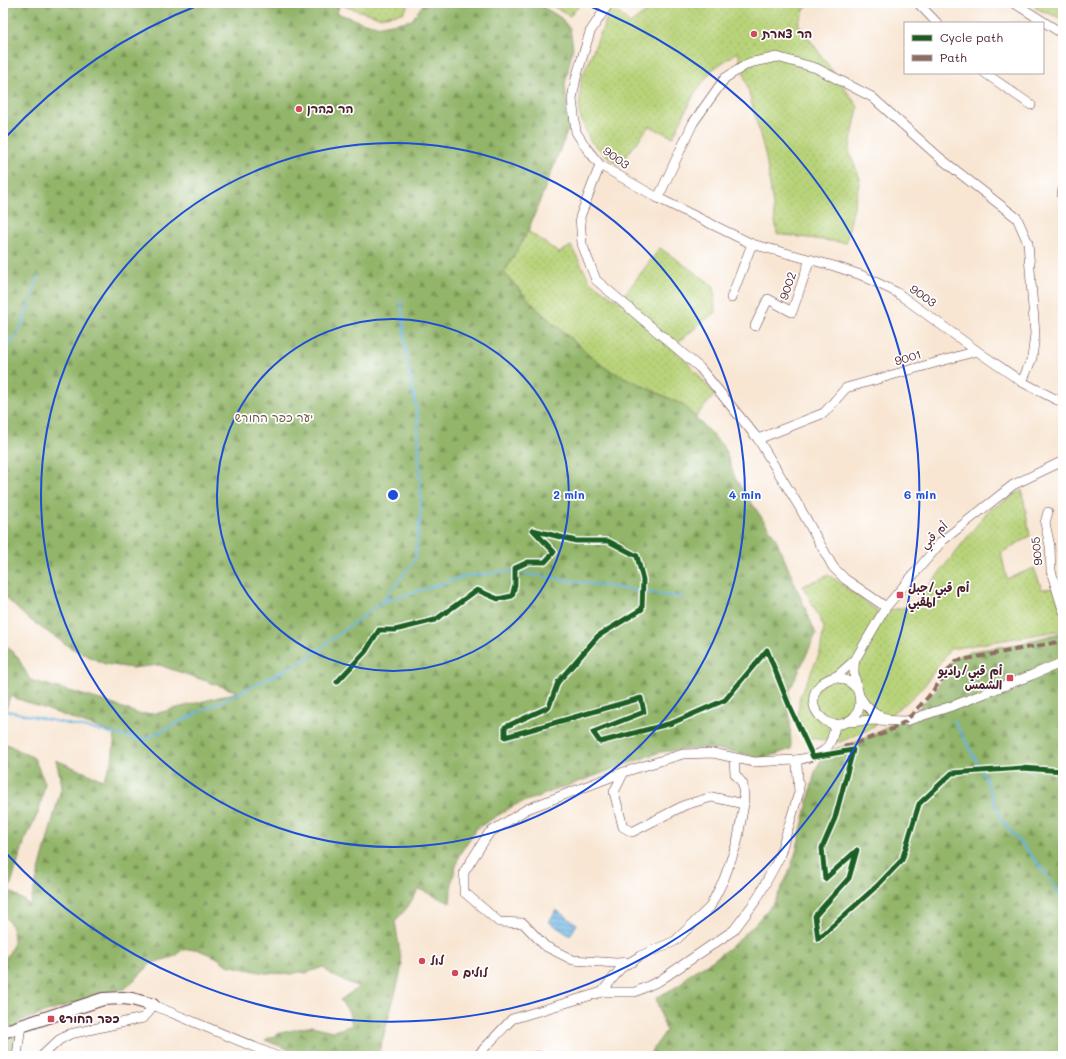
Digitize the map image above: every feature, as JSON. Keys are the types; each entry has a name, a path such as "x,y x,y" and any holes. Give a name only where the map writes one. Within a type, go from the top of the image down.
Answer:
{"main road":[{"path":"3,1032 86,1004 113,998 132,999 153,1005"}],"street":[{"name":"9003","path":"609,3 590,32 576,78 572,98 576,132 587,150 600,164 658,198 752,244 810,259 861,275 896,292 1022,382 1063,402"},
{"path":"918,3 936,22"},
{"path":"1014,3 1063,34"},
{"path":"658,198 693,123 725,78 749,63 777,57 816,68 872,97 940,158 1017,218 1028,243 1035,334 1032,358 1022,382"},
{"path":"986,74 1031,105"},
{"path":"600,164 580,217 582,244 596,280 700,368 758,439 800,508 833,567 845,579 886,607"},
{"path":"1063,189 1063,198"},
{"path":"731,298 752,244"},
{"name":"9002","path":"755,326 768,299 792,312 810,259"},
{"name":"9001","path":"758,439 824,413 846,388 977,351"},
{"name":"أم قبي","path":"828,679 838,675 855,660 886,607 942,541 1013,485 1063,461"},
{"name":"9005","path":"1048,512 1045,523 1050,546 1051,571 1063,610"},
{"path":"848,722 859,710 861,702 854,671 855,660"},
{"path":"893,720 880,717 865,706 852,683 845,679 828,679 818,686 814,694 814,708 824,721 836,724 872,720 906,721 955,705 1063,662"},
{"path":"632,962 616,963 573,960 545,946 523,923 499,922 464,892 464,872 489,833 526,809 624,772 683,754 713,753 754,762 796,760 813,757 829,747 834,737 836,724"},
{"path":"602,992 613,976 621,968 640,956 675,941 710,907 724,879 737,843 744,804 743,784 735,774 734,758"},
{"path":"477,1056 512,1019 602,992 635,992 659,981 734,930 757,899 779,858 799,792 796,760"},
{"path":"624,772 614,792 623,827 632,832 685,805 712,797 744,804"},
{"path":"42,1056 59,1040 70,1034 143,1018 153,1005 276,1056"},
{"path":"17,1056 21,1025"}],"green space":[{"name":"יער כפר החורש","path":"3,3 340,3 337,13 364,23 381,26 412,20 424,3 536,3 560,17 570,29 573,47 565,84 569,127 528,231 504,273 538,310 605,368 683,405 724,447 736,480 775,537 816,634 789,692 791,749 762,759 735,752 704,748 660,752 515,805 477,828 459,855 452,881 450,903 419,889 407,908 395,921 402,965 378,1056 305,1056 265,1040 280,1033 312,1026 332,1031 352,1025 349,1012 340,1000 359,987 331,975 323,967 306,973 265,973 227,965 216,957 196,949 181,950 176,956 152,963 125,989 111,991 20,1021 13,1056 3,1056 3,1027 9,1025 5,997 3,997 3,960 11,950 14,938 11,925 3,915 3,742 34,758 45,783 39,811 25,840 9,890 30,905 62,785 56,760 103,780 112,761 115,734 10,696 3,719 3,642 17,656 30,680 101,700 139,714 158,713 238,692 159,665 132,668 105,664 71,648 26,617 3,595"},
{"path":"346,3 410,3 403,13 379,17 344,6"},
{"path":"547,3 582,3 570,16"},
{"path":"658,3 811,3 805,9 798,23 858,107 849,151 860,179 846,243 777,234 766,157 738,52 713,69 694,94 673,137 649,126 619,166 590,141 579,113 581,79 612,6 630,24"},
{"path":"1037,3 1063,3 1063,19 1035,8"},
{"path":"528,231 559,253 571,246 590,281 619,302 660,248 714,286 715,312 672,347 689,364 715,395 695,417 683,405 605,368 538,310 504,273"},
{"path":"1022,490 1030,536 1001,553 1007,579 1034,568 1042,589 1063,588 1063,630 950,649 924,686 906,703 870,729 840,742 809,738 797,720 800,696 820,653 824,627 803,586 829,575 879,612 913,606 988,511"},
{"path":"1063,632 1063,1056 648,1056 666,1031 656,998 681,984 689,974 712,961 734,944 756,923 775,901 788,875 796,852 815,772 821,759 832,750 860,741 882,730 904,715 907,720 936,690 948,665 956,657 973,651 1019,644"}],"water":[{"path":"556,910 577,924 570,936 549,922"}],"waterway":[{"path":"3,355 22,326 38,277"},
{"path":"3,710 143,740 303,661 382,602 415,560 421,506 418,417 407,359 401,300"},
{"path":"383,602 466,576 508,571 684,598"},
{"path":"954,720 985,777 1001,820 1045,872 1063,899"}],"marked path":[{"path":"844,747 885,733 906,721 928,697 956,661 1063,641"}],"cycle path":[{"path":"337,682 366,651 379,630 395,630 435,620 477,590 498,599 512,596 515,585 515,568 528,562 545,562 554,552 533,530 576,541 608,541 637,556 643,580 642,609 598,636 558,682 549,707 505,727 505,737 641,698 644,712 593,732 600,742 672,723 725,700 767,650 789,705 813,757 853,750 835,818 822,848 825,879 857,850 849,878 815,916 818,939 878,885 902,860 919,804 952,773 1023,768 1063,771"}],"place":[{"name":"הר צמרת","path":"754,34"},
{"name":"הר בהרן","path":"299,109"},
{"name":"أم قبي/جبل المقبي","path":"900,595"},
{"name":"أم قبي/راديو الشمس","path":"1010,678"},
{"name":"לול","path":"422,961"},
{"name":"לולים","path":"455,973"},
{"name":"כפר החורש","path":"51,1019"}]}
